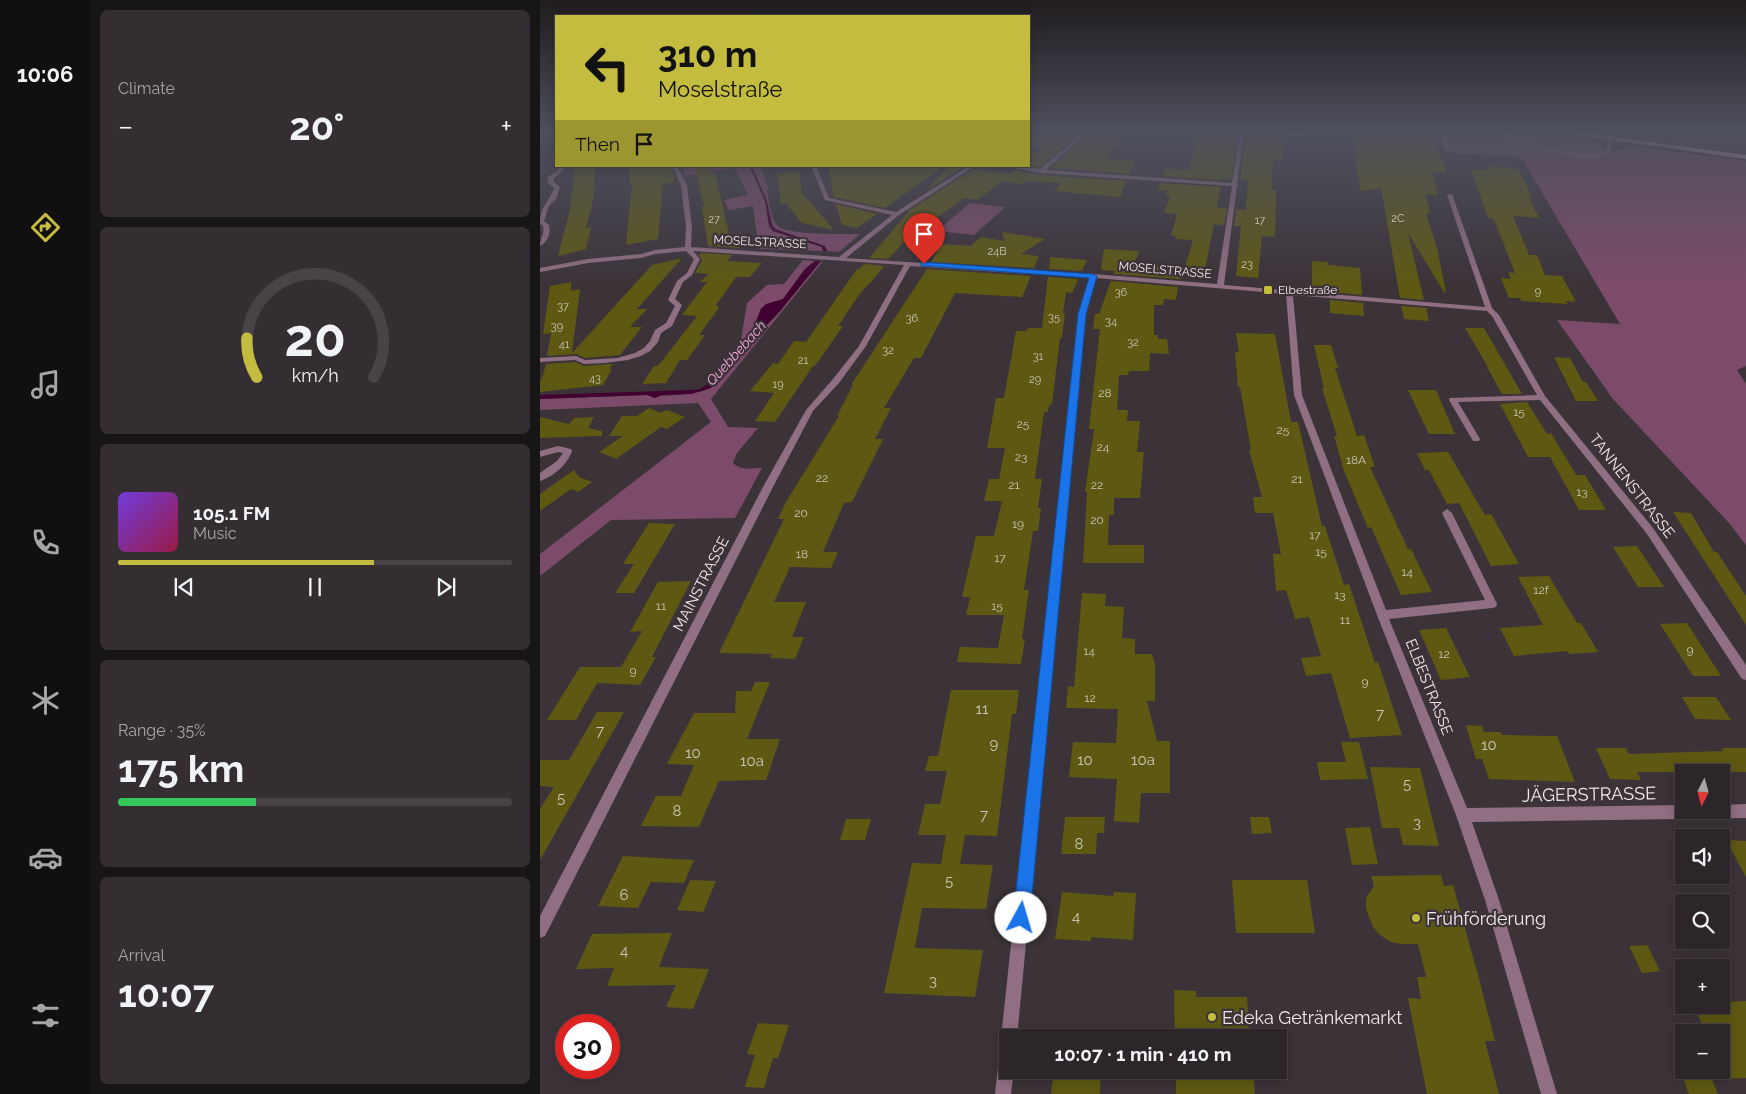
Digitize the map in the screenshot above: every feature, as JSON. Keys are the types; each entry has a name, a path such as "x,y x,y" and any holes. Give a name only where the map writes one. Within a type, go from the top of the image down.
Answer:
{"street":[{"path":"540,244 546,239 548,229 541,222 546,205 553,199 556,193 557,187 551,183"},
{"path":"540,360 576,358 584,362 631,358 645,351 656,342 658,332 669,324 679,305 671,300 680,281 690,274 696,259 688,249 689,227 683,183"},
{"path":"820,183 826,199 897,214"},
{"path":"842,258 897,214 946,183"},
{"path":"1207,183 1236,185 1220,286"},
{"name":"TANNENSTRASSE","path":"1450,195 1492,312 1542,397 1650,531 1746,675"},
{"name":"MOSELSTRASSE","path":"540,270 588,261 598,262 641,256 655,252 688,249 1093,276 1289,292 1492,312"},
{"name":"MAINSTRASSE","path":"540,931 772,478 810,410 836,381 862,346 908,263"},
{"path":"1010,1029 1082,314 1093,276"},
{"name":"ELBESTRASSE","path":"1289,292 1298,395 1382,615 1463,815 1492,900 1549,1094"},
{"path":"1476,440 1453,400 1542,397"},
{"path":"540,454 558,449 568,451 567,457 562,462 540,478"},
{"path":"1382,615 1492,604 1446,513"},
{"name":"JÄGERSTRASSE","path":"1463,815 1746,811"},
{"path":"1003,1094 1005,1079"}],"shaded area":[{"path":"742,183 757,183 765,201 769,227 773,231 822,247 823,251 759,249 753,206 729,210 724,200 748,195"},
{"path":"759,183 767,183 772,215 776,224 785,230 805,233 860,234 839,252 827,251 827,249 776,229 772,225 767,201"},
{"path":"1536,183 1746,183 1746,366 1737,370 1746,384 1746,545 1729,523 1613,399 1557,320 1620,324"},
{"path":"970,203 1005,207 974,235 937,231"},
{"path":"803,260 815,261 805,269 783,299 761,308 753,328 745,340 741,340 747,303 767,285 784,284"},
{"path":"821,261 823,261 711,399 728,427 758,428 737,453 733,463 743,468 762,468 735,518 611,520 540,576 540,554 711,422 698,403 540,410 540,399 647,395 669,396 688,394 710,388 727,374 750,342 777,315"}],"water":[{"path":"757,183 759,183 767,201 772,224 775,229 825,246 827,251 823,251 822,247 773,231 769,225 765,201"},
{"name":"Quebbebach","path":"815,261 821,261 779,312 751,340 730,369 711,388 691,394 662,395 655,398 647,395 540,399 540,395 700,389 708,384 749,335 761,309 766,304 783,299 805,269"}],"building":[{"path":"573,183 594,183 594,196 586,228 591,227 586,249 558,256 570,209"},
{"path":"630,183 668,183 663,184 658,239 626,245 632,184 630,185"},
{"path":"698,183 717,183 729,234 725,238 746,241 739,248 708,246 702,207 704,206"},
{"path":"778,183 801,183 802,193 834,230 802,223 786,203 781,204"},
{"path":"831,183 920,183 885,208 834,197"},
{"path":"933,183 938,183 927,190"},
{"path":"952,183 1000,183 977,200 964,198 904,242 888,259 869,258 910,210"},
{"path":"1061,183 1125,183 1120,197 1055,191"},
{"path":"1160,183 1220,187 1217,208 1227,208 1224,225 1214,224 1204,275 1183,274 1193,240 1175,239 1176,236 1171,235 1177,214 1164,213 1170,196 1166,196 1167,191 1158,190"},
{"path":"1248,183 1272,183 1272,190 1276,190 1275,237 1262,236 1258,278 1236,276 1241,226 1234,226 1236,209 1246,210"},
{"path":"1359,183 1435,183 1438,195 1425,194 1430,213 1426,213 1437,248 1446,292 1444,292 1408,233 1424,300 1400,298 1381,188 1360,191"},
{"path":"1476,183 1526,183 1532,197 1528,196 1539,218 1513,216 1529,255 1537,255 1545,275 1562,276 1576,302 1566,301 1568,304 1521,301 1520,298 1509,298 1501,278 1511,279 1508,272 1515,273 1494,219 1488,218"},
{"path":"836,204 877,214 857,228 842,225"},
{"path":"1002,232 1045,239 1021,254 1039,256 1034,268 931,262 942,244 971,246 981,237 1004,241"},
{"path":"1104,249 1139,251 1135,262 1152,263 1151,266 1181,269 1180,279 1114,274 1115,271 1101,270"},
{"path":"701,253 732,255 727,261 762,263 750,277 736,277 716,305 719,308 699,335 705,335 687,360 680,360 666,383 642,384 654,366 658,366 697,316 682,315 707,282 700,282 709,274 695,273 702,260 699,255"},
{"path":"1050,257 1087,260 1082,271 1049,269"},
{"path":"682,258 637,309 647,309 630,327 642,327 620,355 585,358 576,354 547,356 551,333 543,334 550,286 571,282 571,291 580,289 572,353 652,265"},
{"path":"1312,261 1328,262 1328,265 1360,268 1362,295 1330,292 1330,287 1312,286"},
{"path":"864,264 884,266 861,292 838,326 843,326 775,422 755,421 774,393 750,391 773,363 778,364 794,341 806,342 857,269 860,269"},
{"path":"927,269 1031,276 1022,297 955,293 921,358 914,358 884,408 891,408 875,439 883,439 852,502 844,503 823,552 838,552 831,568 790,567 774,602 806,602 792,637 804,637 795,659 770,658 772,654 719,653 784,519 778,519 786,502 839,416 837,416 853,385 851,385"},
{"path":"1048,277 1078,279 1072,293 1066,292 1062,338 1060,338 1052,404 1049,405 1048,412 1044,412 1035,479 1042,479 1038,508 1041,508 1038,531 1033,531 1024,590 1029,590 1022,639 1025,639 1021,664 957,662 960,647 998,648 1004,615 966,615 970,597 962,597 976,536 994,536 1002,501 984,501 989,479 999,479 1005,448 987,448 996,398 1004,398 1016,331 1027,331 1028,328 1042,328"},
{"path":"1111,281 1178,287 1176,300 1164,299 1163,305 1154,305 1154,335 1158,335 1158,339 1167,339 1169,354 1150,353 1149,371 1129,371 1128,375 1119,375 1117,410 1128,410 1127,421 1140,421 1137,452 1144,452 1140,498 1114,498 1114,515 1109,515 1108,545 1144,545 1144,563 1083,563 1087,492 1085,492 1094,429 1089,429 1100,329 1093,329 1095,314 1099,314"},
{"path":"1330,300 1363,303 1364,316 1330,313"},
{"path":"1401,306 1426,308 1429,321 1404,319"},
{"path":"1465,328 1484,328 1522,394 1502,394"},
{"path":"1236,333 1275,334 1291,422 1298,422 1322,526 1325,526 1344,585 1349,584 1375,663 1378,662 1402,735 1350,738 1331,673 1306,676 1301,658 1321,656 1309,617 1295,619 1286,590 1276,591 1273,554 1281,554 1273,513 1255,513 1253,497 1262,497 1249,450 1251,450 1240,387 1238,387 1235,352 1239,352"},
{"path":"1314,345 1331,345 1338,368 1335,368 1357,436 1364,435 1375,467 1370,467 1408,549 1411,549 1432,592 1401,595 1371,527 1368,528 1344,471 1334,436 1337,436 1322,388 1324,388"},
{"path":"1554,357 1570,358 1583,382 1586,382 1598,401 1576,401"},
{"path":"575,362 584,366 613,364 603,385 540,392 540,381 546,364"},
{"path":"1408,390 1436,390 1455,434 1429,434"},
{"path":"1527,402 1547,434 1551,433 1576,475 1585,475 1606,510 1579,510 1550,457 1528,457 1500,404"},
{"path":"649,408 660,413 667,410 685,417 667,429 661,427 616,459 599,452 623,436 609,436 622,416 637,416"},
{"path":"540,417 569,424 574,418 594,417 588,428 602,431 602,436 540,438"},
{"path":"1448,452 1485,515 1491,514 1519,564 1491,566 1459,503 1447,504 1429,470 1425,470 1417,453"},
{"path":"574,470 579,477 592,482 578,492 571,489 540,511 540,494"},
{"path":"1673,512 1691,513 1714,552 1717,552 1746,596 1746,625"},
{"path":"649,523 675,524 634,593 615,593 634,564 623,564"},
{"path":"1637,546 1664,587 1638,587 1613,547"},
{"path":"1549,576 1577,623 1581,623 1598,652 1569,654 1568,651 1514,656 1500,628 1543,625 1518,577"},
{"path":"691,581 652,657 656,657 640,685 597,683 576,720 547,720 580,667 621,667 642,631 630,632 658,582"},
{"path":"1082,593 1106,594 1105,606 1124,607 1122,638 1135,639 1135,654 1152,654 1155,665 1155,701 1147,701 1157,741 1170,741 1170,793 1141,793 1139,823 1114,821 1117,779 1069,777 1073,742 1116,743 1118,709 1066,708 1068,686 1074,687"},
{"path":"1687,623 1721,676 1693,676 1660,624"},
{"path":"1446,628 1470,677 1441,680 1419,630"},
{"path":"755,682 770,682 747,739 780,739 766,780 719,781 699,827 641,826 656,796 681,796 694,765 667,764 694,713 735,713 736,691 751,691"},
{"path":"951,690 1019,690 1016,714 1012,714 997,836 965,835 960,864 993,865 986,909 922,908 915,948 983,950 975,997 884,993 912,863 941,864 946,835 918,835 925,804 940,804 947,771 925,771 929,756 938,756"},
{"path":"1682,697 1716,697 1731,720 1695,719"},
{"path":"597,712 624,712 540,860 540,809 554,787 540,786 540,760 569,760"},
{"path":"1466,725 1482,726 1484,732 1501,732 1502,735 1557,736 1575,782 1489,779 1482,759 1476,759"},
{"path":"1341,742 1359,742 1368,779 1320,780 1317,762 1346,762"},
{"path":"1596,748 1626,748 1629,754 1723,751 1722,748 1746,748 1746,772 1730,772 1730,764 1675,764 1675,772 1637,772 1641,780 1610,779"},
{"path":"1370,767 1420,768 1439,846 1403,845 1399,828 1382,828"},
{"path":"1065,817 1105,817 1104,833 1097,833 1096,854 1061,854"},
{"path":"1250,817 1269,817 1272,833 1252,834"},
{"path":"846,819 871,819 865,840 840,840"},
{"path":"1370,827 1378,864 1352,865 1345,828"},
{"path":"1730,840 1746,841 1746,877 1730,847"},
{"path":"623,856 694,860 684,883 651,882 638,908 598,906"},
{"path":"1441,875 1444,886 1453,885 1478,975 1495,1041 1485,1041 1499,1094 1427,1094 1408,998 1421,999 1417,977 1426,977 1418,944 1391,942 1380,935 1373,927 1366,909 1366,898 1374,886 1371,876"},
{"path":"690,880 716,881 703,912 677,910"},
{"path":"1232,880 1307,880 1315,933 1236,933"},
{"path":"1062,892 1113,896 1114,892 1136,893 1133,940 1091,937 1091,941 1055,939"},
{"path":"672,933 659,967 709,969 693,1009 666,1007 676,985 607,986 614,968 576,969 592,934"},
{"path":"1647,945 1660,971 1642,973 1629,946"},
{"name":"Edeka Getränkemarkt","path":"1174,990 1196,991 1196,997 1247,997 1249,1029 1175,1029"},
{"path":"1746,1001 1746,1078 1730,1079 1730,1024 1702,1024 1697,1014 1730,1014 1730,1002"},
{"path":"758,1023 789,1025 778,1058 773,1058 764,1088 745,1087 755,1055 747,1054"},
{"path":"1053,1079 1101,1079 1100,1094 1051,1094"},
{"name":"Edeka Getränkemarkt","path":"1176,1079 1254,1079 1255,1094 1176,1094"},
{"path":"1683,1079 1712,1079 1718,1094 1689,1094"}],"place":[{"name":"Elbestraße","path":"1268,290"},
{"name":"Frühförderung","path":"1416,918"},
{"name":"Edeka Getränkemarkt","path":"1212,1017"}],"route":[{"path":"924,264 1093,276 1082,314 1021,918"}]}
